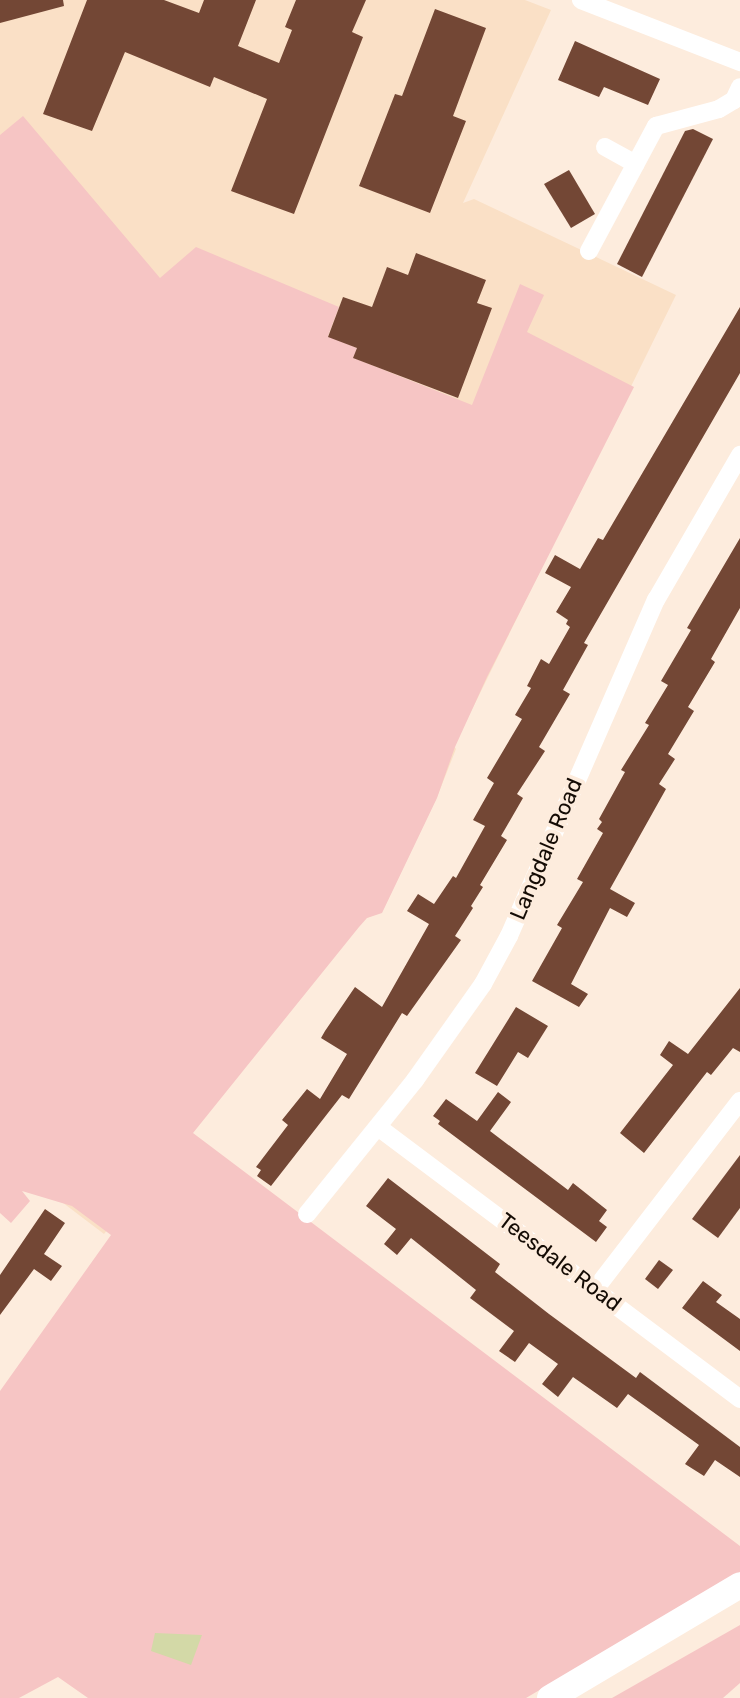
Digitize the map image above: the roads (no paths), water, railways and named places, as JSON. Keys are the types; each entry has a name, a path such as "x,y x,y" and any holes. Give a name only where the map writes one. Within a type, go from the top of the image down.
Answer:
{"street":[{"path":"581,0 740,62"},
{"path":"589,251 656,126 719,109 734,100 740,87"},
{"path":"605,147 636,164"},
{"name":"Langdale Road","path":"307,1214 462,1017 509,936 656,600 740,455"},
{"path":"596,1288 740,1101"},
{"name":"Teesdale Road","path":"378,1127 740,1399"},
{"path":"550,1698 740,1585"}]}
